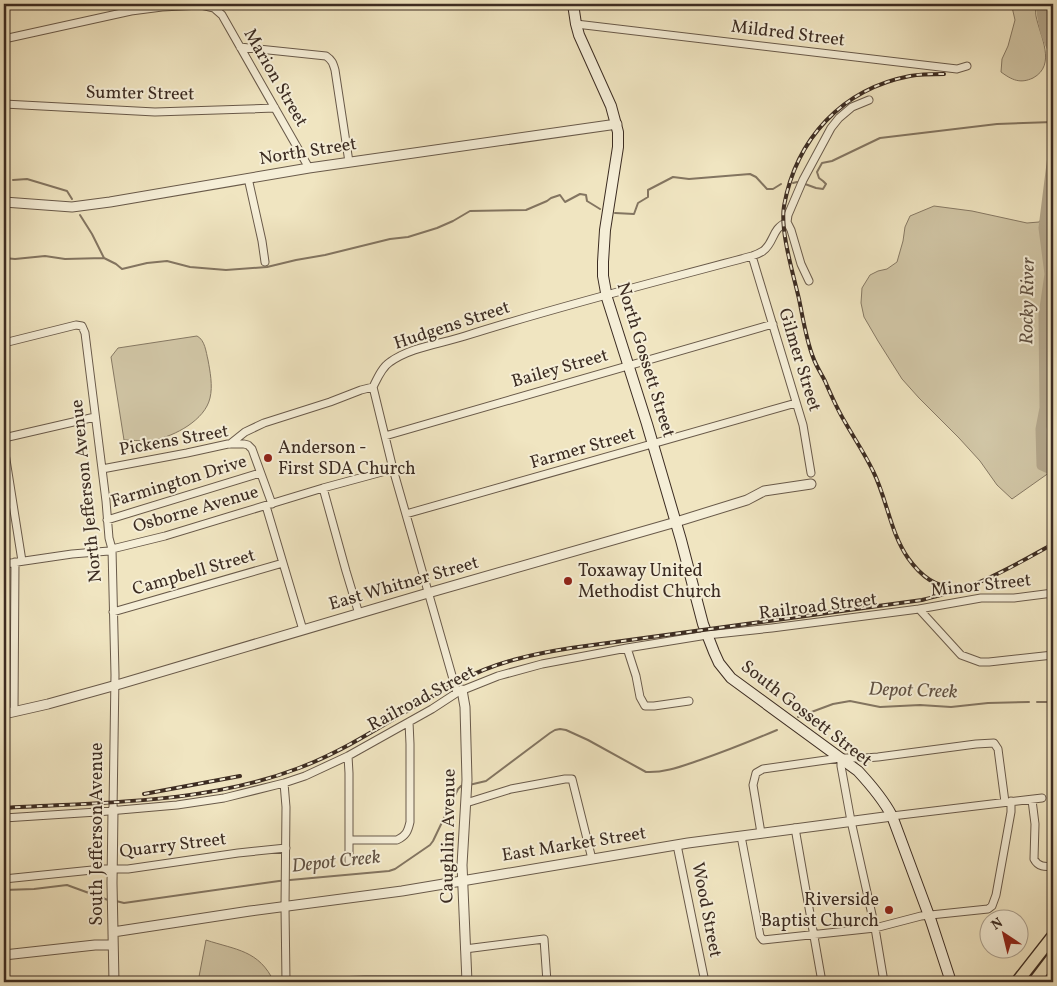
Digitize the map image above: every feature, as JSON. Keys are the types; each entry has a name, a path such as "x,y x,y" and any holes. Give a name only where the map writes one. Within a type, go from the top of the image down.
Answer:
{"highway":[{"path":"1017,982 1053,936"},
{"path":"1035,981 1053,958"}],"main road":[{"name":"North Gossett Street","path":"573,4 579,35 611,106 618,132 618,147 605,230 603,276 607,295 676,522"},
{"name":"South Gossett Street","path":"676,522 699,610 719,663 731,678 858,772 886,804 929,915 951,982"}],"street":[{"name":"Marion Street","path":"4,39 131,11 201,5 214,8 222,15 309,168"},
{"name":"Mildred Street","path":"576,24 957,69 967,66"},
{"path":"240,47 326,56 331,59 349,162"},
{"path":"809,281 801,264 792,230 787,222 788,215 802,183 839,118 852,107 869,100"},
{"name":"Sumter Street","path":"4,104 155,112 275,108"},
{"name":"North Street","path":"4,202 72,207 140,198 309,168 617,124"},
{"path":"248,178 266,262"},
{"name":"Hudgens Street","path":"373,387 388,363 414,350 752,256 766,249 777,228 787,222"},
{"name":"Gilmer Street","path":"752,256 803,425 811,473"},
{"name":"Bailey Street","path":"385,436 773,324"},
{"name":"North Jefferson Avenue","path":"4,343 76,325 82,326 85,333 109,538 112,549 115,685"},
{"path":"230,444 245,432 264,423 373,387 428,593 460,691"},
{"name":"Farmer Street","path":"406,514 796,403"},
{"path":"4,438 95,417"},
{"name":"Pickens Street","path":"102,469 230,444 248,445 252,449 260,473 302,630"},
{"path":"4,447 19,562 14,712"},
{"name":"Osborne Avenue","path":"4,564 72,554 109,551 166,536 394,468"},
{"name":"Farmington Drive","path":"108,520 260,473"},
{"name":"East Whitner Street","path":"4,714 115,685 676,522 747,500 764,491 811,484"},
{"path":"323,488 359,614"},
{"name":"Campbell Street","path":"113,612 283,563"},
{"name":"Minor Street","path":"919,609 980,598 1014,598 1053,593"},
{"name":"Railroad Street","path":"4,818 177,804 224,798 284,783 306,776 348,756 460,691 498,676 542,664 707,635 919,609"},
{"name":"Minor Street","path":"919,609 961,655 980,662 1053,655"},
{"path":"627,648 644,706 689,701"},
{"name":"South Jefferson Avenue","path":"114,982 112,869 115,685"},
{"name":"Caughlin Avenue","path":"460,691 465,707 466,803 462,865 467,981"},
{"path":"350,840 397,840 408,831 410,822 409,722"},
{"path":"741,836 760,936 763,940 875,928 921,916 974,912 988,909 992,906 1011,812 998,749 994,743 976,744 763,768 756,773 753,785 760,833"},
{"path":"348,756 350,773 349,862"},
{"path":"841,758 851,821 875,928 884,982"},
{"path":"466,803 511,789 572,779 592,859"},
{"path":"284,783 286,807 286,982"},
{"name":"East Market Street","path":"113,932 402,891 677,844 1042,798"},
{"path":"1032,800 1035,824 1034,859 1036,864 1053,866"},
{"path":"795,828 822,982"},
{"name":"Wood Street","path":"677,844 705,982"},
{"name":"Quarry Street","path":"4,879 128,869 286,848"},
{"path":"465,949 544,939 547,982"},
{"path":"5,982 4,955 95,945 113,945"},
{"path":"301,982 364,980 467,981"}],"shaded area":[{"path":"1009,4 1036,4 1036,14 1045,50 1046,58 1040,72 1033,78 1024,81 1016,80 1001,72 1002,59 1008,46 1015,20 1012,7"},
{"path":"1053,204 1053,470 1012,499 997,485 980,461 959,438 902,379 864,317 861,303 862,288 870,275 887,269 897,262 905,227 910,216 934,206 972,211 1027,223 1039,222"},
{"path":"197,336 205,346 209,364 211,393 207,406 196,420 171,435 146,441 124,440 111,357 118,348"},
{"path":"206,940 237,949 254,957 268,971 274,982 198,982"}],"waterway":[{"name":"Rocky River","path":"1041,4 1046,33 1053,49"},
{"path":"805,184 823,189 826,184 819,178 817,172 822,163 832,161 880,138 997,124 1053,122"},
{"name":"Rocky River","path":"1053,156 1044,228 1050,274 1044,315 1045,408 1041,429 1042,465 1053,470"},
{"path":"615,213 634,214 638,203 648,197 648,190 673,177 689,179 750,174 756,177 767,189 773,189 781,184"},
{"path":"13,180 27,179 67,191 72,199"},
{"path":"793,183 800,183"},
{"path":"4,258 15,259 45,256 65,259 104,258 122,269 147,263 167,261 190,267 226,270 267,267 390,239 408,237 437,228 470,211 526,210 560,195 565,202 580,194 586,195 587,201 600,209"},
{"path":"80,215 104,258"},
{"name":"Depot Creek","path":"798,717 833,704 850,701 880,707 920,705 951,707 988,703 1029,702"},
{"name":"Depot Creek","path":"1037,702 1053,702"},
{"name":"Depot Creek","path":"469,785 486,781 550,733 560,729 588,740 646,772 680,767 777,730"},
{"name":"Depot Creek","path":"116,901 124,903 279,881 389,871 395,869 430,845 458,789 465,785"},
{"name":"Depot Creek","path":"4,890 67,885 108,900"}],"railway":[{"path":"944,74 914,75 886,83 863,92 843,105 811,139 799,159 790,182 783,216 788,252 811,350 839,412 873,471 902,548 918,570 930,580 943,586 958,587"},
{"path":"4,808 153,799 227,789 263,780 299,768 341,749 462,680 501,664 529,656 571,648 922,600 981,582 1053,544"},
{"path":"144,794 240,776"}],"place":[{"name":"Anderson - First SDA Church","path":"268,458"},
{"name":"Toxaway United Methodist Church","path":"568,581"},
{"name":"Riverside Baptist Church","path":"889,910"}]}
